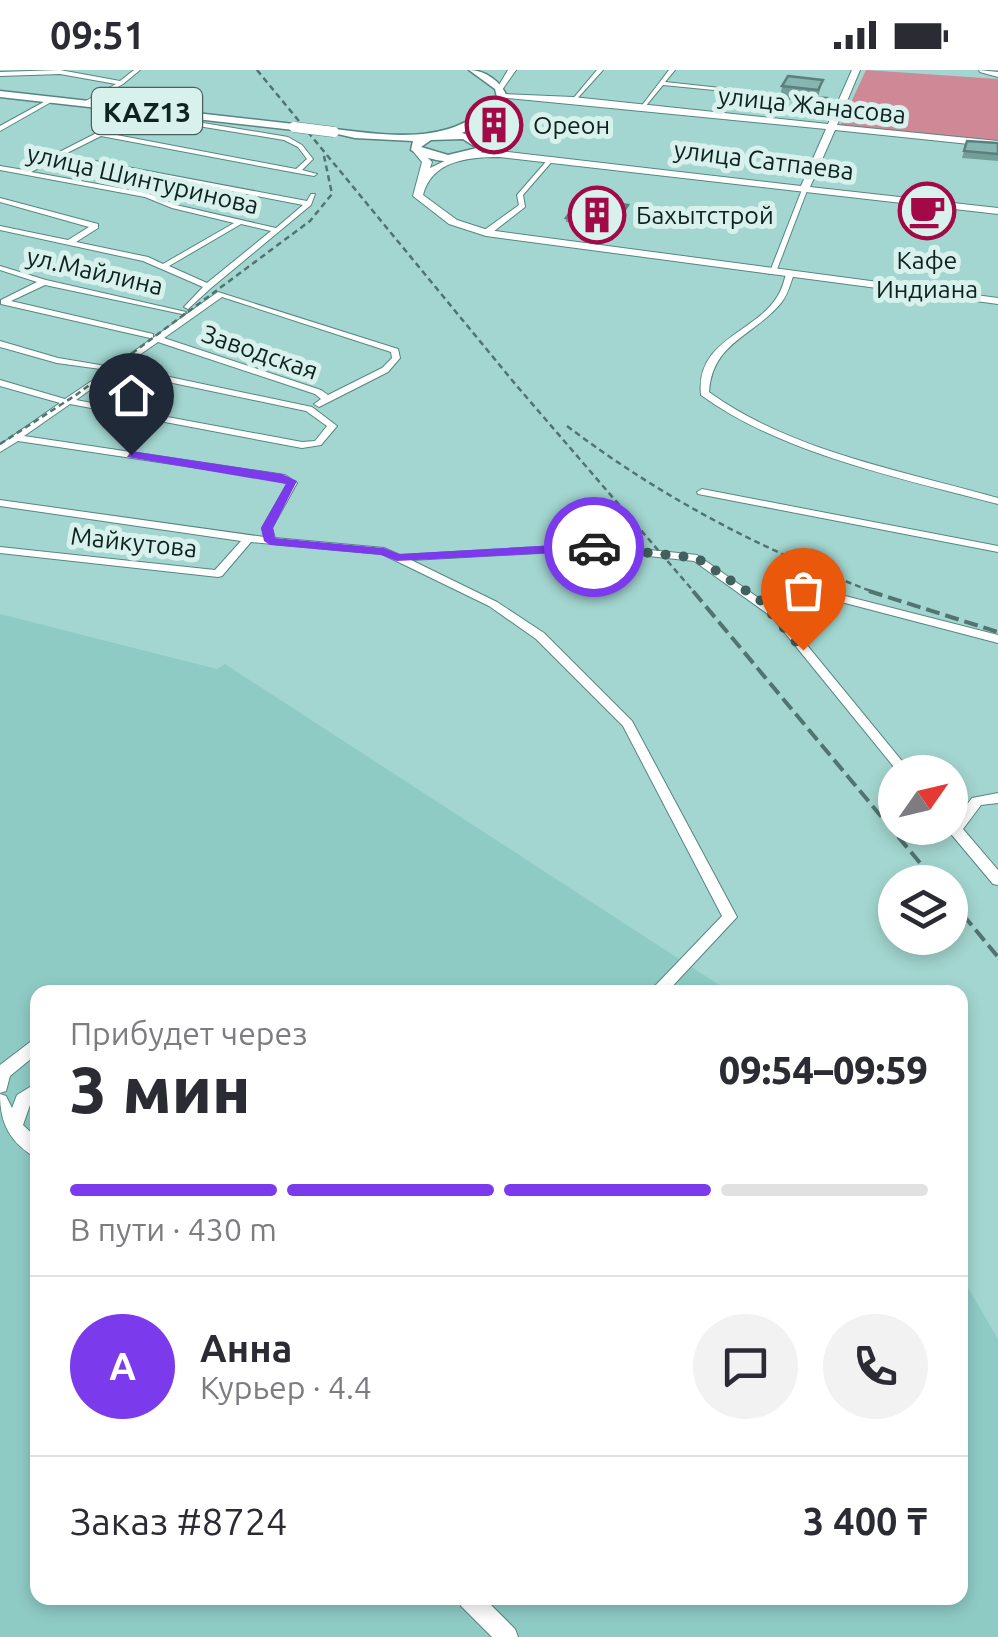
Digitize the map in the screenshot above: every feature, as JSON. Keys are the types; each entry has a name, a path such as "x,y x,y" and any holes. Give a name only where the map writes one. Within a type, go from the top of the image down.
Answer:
{"main road":[{"path":"473,70 500,92"},
{"name":"KAZ13","path":"418,152 416,143 480,121 500,92"},
{"name":"KAZ13","path":"0,94 368,136 398,142 438,158 466,156"},
{"path":"466,156 482,148 475,131 480,121"},
{"name":"KAZ13","path":"368,136 458,135 480,141"}],"street":[{"path":"84,104 137,70"},
{"path":"500,92 512,70"},
{"path":"573,100 600,70"},
{"path":"642,107 672,70"},
{"path":"700,70 738,74"},
{"path":"772,272 856,70"},
{"path":"983,70 998,75"},
{"path":"0,74 60,72 121,83"},
{"path":"662,83 745,91"},
{"name":"улица Жанасова","path":"500,92 998,144"},
{"path":"0,130 52,100"},
{"path":"27,172 134,116 144,115 286,138 309,154 310,159 298,171"},
{"path":"101,134 314,174"},
{"path":"480,141 524,155"},
{"path":"418,152 426,162 418,196 453,222 486,234 998,301"},
{"path":"420,183 434,167 466,156 524,155"},
{"name":"улица Сатпаева","path":"524,155 998,210"},
{"path":"58,156 311,200"},
{"path":"486,234 524,206 520,195 552,158"},
{"name":"улица Шинтуринова","path":"0,168 147,195 174,207 277,230"},
{"path":"0,200 95,226 69,243"},
{"path":"154,338 201,297 208,286 311,200"},
{"path":"166,265 240,222"},
{"path":"0,228 166,265 208,286"},
{"name":"ул.Майлина","path":"0,268 44,282 182,312"},
{"path":"790,274 780,301 712,358 703,382 704,394 724,412 805,443 998,501"},
{"name":"Заводская","path":"44,282 4,302 244,364 327,399 309,409"},
{"path":"0,449 221,294 394,351 396,358 384,370 327,399"},
{"path":"0,344 57,360 309,409 332,426 318,443 302,445 66,401 0,383"},
{"path":"0,440 49,413"},
{"path":"18,438 282,477 292,483 267,528 270,541"},
{"path":"702,492 998,549"},
{"path":"0,502 248,540 384,552 494,604 540,636 628,724 730,917 665,985"},
{"name":"Майкутова","path":"0,550 218,574 248,540"},
{"path":"397,558 594,547 679,554 707,564 760,600 792,633 892,755"},
{"path":"792,633 798,586 998,639"},
{"path":"968,810 976,801 998,798"},
{"path":"968,844 998,880"},
{"path":"0,1086 2,1073 30,1050"},
{"path":"14,1128 23,1100 30,1095"},
{"path":"0,1102 14,1128 30,1143"},
{"path":"476,1605 508,1637"}],"shaded area":[{"path":"866,70 998,79 998,142 840,126"},
{"path":"0,614 217,669 225,664 719,985 30,985 30,1605 968,1605 968,1288 998,1339 998,1637 0,1637"}],"building":[{"path":"788,76 823,80 818,90 782,86"},
{"path":"814,97 827,98 823,110 809,108"},
{"path":"967,141 998,143 998,154 964,151"},
{"name":"Бахытстрой","path":"580,199 628,205 615,224 566,218"}],"railway":[{"path":"257,70 516,385 695,593"},
{"path":"0,444 76,395 310,221 332,194 324,156"},
{"path":"567,426 640,477 715,521 876,593"},
{"path":"693,591 922,865"},
{"path":"869,591 998,632"},
{"path":"968,921 998,957"}],"way so far":[{"path":"594,547 697,558 760,600 803,650"}],"place":[{"name":"Ореон","path":"494,125"},
{"name":"Кафе Индиана","path":"927,211"},
{"name":"Бахытстрой","path":"597,215"}],"route":[{"path":"131,455 282,477 292,483 267,528 270,541 384,552 397,558 594,547"}]}
